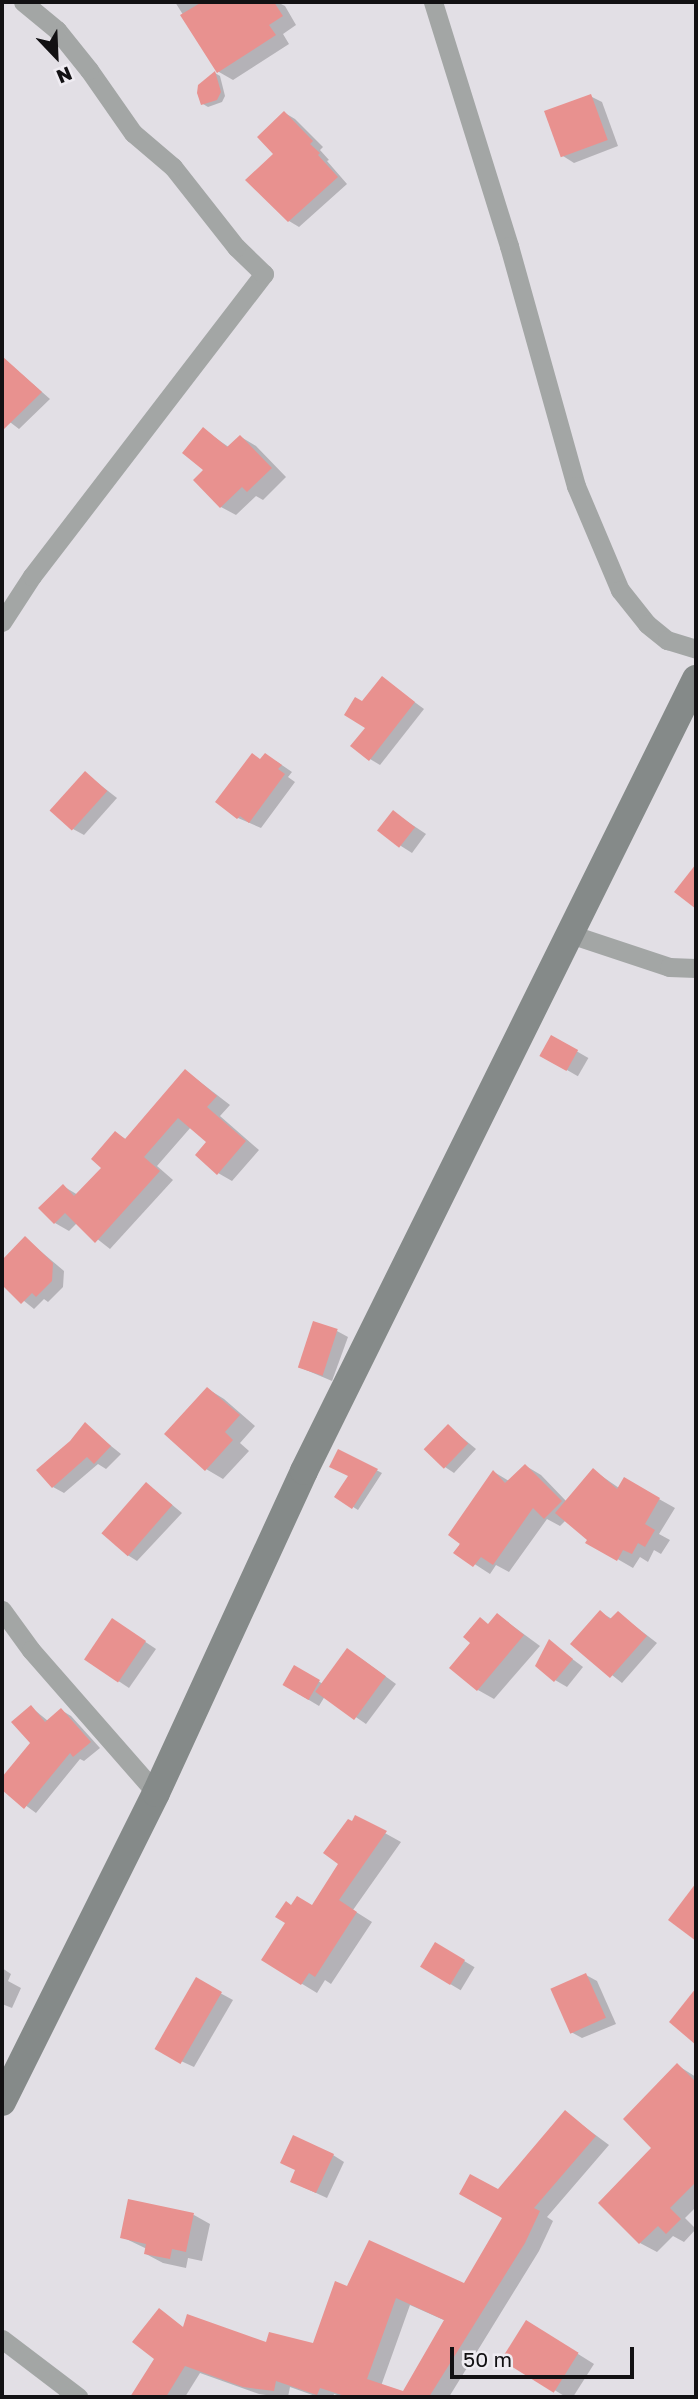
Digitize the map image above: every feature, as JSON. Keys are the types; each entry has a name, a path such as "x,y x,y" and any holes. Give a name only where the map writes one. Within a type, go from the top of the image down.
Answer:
{"street":[{"path":"2,622 32,576 264,274 236,247 173,167 133,132 57,30 23,2"},
{"path":"433,2 513,259 576,486 620,590 647,624 667,640 696,649"},
{"path":"2,2102 156,1793 304,1471 696,679"},
{"path":"570,934 668,967 696,968"},
{"path":"2,1611 31,1650 156,1793"},
{"path":"2,2339 78,2397"}],"building":[{"path":"202,2 274,2 283,16 269,25 276,35 217,73 180,15"},
{"path":"215,71 221,92 217,100 201,105 197,93 198,85"},
{"path":"591,94 608,140 561,157 544,111"},
{"path":"284,111 313,141 310,144 338,177 288,222 245,180 273,154 257,137"},
{"path":"2,356 42,392 2,431"},
{"path":"203,427 227,447 240,435 272,468 247,492 242,487 220,508 193,480 203,470 182,453"},
{"path":"382,676 415,702 369,761 350,746 365,728 344,715 355,697 362,701"},
{"path":"252,753 260,759 265,753 282,765 278,769 285,774 249,823 240,816 237,819 215,802"},
{"path":"85,771 107,791 72,830 50,810"},
{"path":"393,810 415,827 399,848 377,830"},
{"path":"696,864 696,909 674,892"},
{"path":"551,1035 578,1050 566,1071 539,1056"},
{"path":"185,1069 217,1096 207,1107 246,1141 217,1175 195,1155 206,1142 178,1118 144,1157 160,1171 95,1243 65,1213 54,1224 38,1208 63,1184 74,1196 101,1168 91,1159 115,1131 125,1139"},
{"path":"25,1236 53,1263 52,1281 36,1297 32,1293 21,1304 2,1285 2,1260"},
{"path":"313,1321 338,1329 323,1376 298,1368"},
{"path":"207,1387 240,1415 225,1432 233,1440 205,1471 164,1434"},
{"path":"85,1422 111,1446 94,1464 87,1457 52,1488 36,1470 70,1441"},
{"path":"448,1424 468,1443 444,1469 424,1449"},
{"path":"338,1449 378,1469 352,1509 334,1497 348,1476 329,1467"},
{"path":"525,1464 562,1501 544,1519 533,1508 493,1565 481,1557 473,1567 453,1553 460,1544 448,1535 493,1470 505,1483"},
{"path":"593,1468 617,1489 624,1477 660,1498 645,1524 655,1530 645,1547 638,1543 632,1554 623,1550 617,1561 585,1543 587,1540 555,1513"},
{"path":"146,1482 172,1505 128,1556 101,1533"},
{"path":"600,1610 610,1619 618,1611 647,1636 610,1678 570,1644"},
{"path":"497,1613 524,1635 477,1691 449,1668 470,1643 463,1637 480,1617 488,1624"},
{"path":"112,1618 146,1641 118,1682 84,1659"},
{"path":"549,1639 573,1659 554,1682 535,1666"},
{"path":"347,1648 386,1676 354,1720 315,1692"},
{"path":"294,1665 320,1680 308,1700 282,1685"},
{"path":"31,1705 45,1722 61,1708 91,1742 73,1757 70,1753 24,1809 2,1790 2,1777 30,1743 11,1722"},
{"path":"355,1815 387,1831 339,1900 357,1912 315,1977 309,1973 301,1985 261,1960 285,1923 275,1917 286,1901 291,1905 297,1896 312,1905 338,1864 323,1853 348,1819 352,1821"},
{"path":"696,1883 696,1941 668,1920"},
{"path":"435,1942 465,1960 450,1985 420,1967"},
{"path":"586,1973 606,2018 570,2034 550,1989"},
{"path":"196,1977 222,1992 180,2064 155,2049"},
{"path":"696,1988 696,2045 669,2022"},
{"path":"677,2063 696,2082 696,2182 670,2208 681,2219 666,2234 658,2226 639,2244 598,2203 651,2148 623,2119"},
{"path":"565,2110 596,2136 534,2208 540,2211 525,2243 429,2397 348,2397 320,2388 317,2395 276,2381 274,2391 243,2387 185,2366 166,2397 130,2397 154,2359 132,2342 159,2308 183,2327 187,2314 266,2342 269,2332 313,2343 335,2281 347,2286 369,2240 464,2283 502,2218 459,2194 470,2174 498,2189","holes":["396,2298 444,2320 403,2391 367,2379"]},
{"path":"293,2135 334,2154 316,2193 290,2182 295,2170 280,2163"},
{"path":"128,2199 194,2213 186,2252 172,2249 170,2259 144,2254 146,2244 120,2238"},
{"path":"526,2320 579,2353 554,2393 501,2360"}]}
